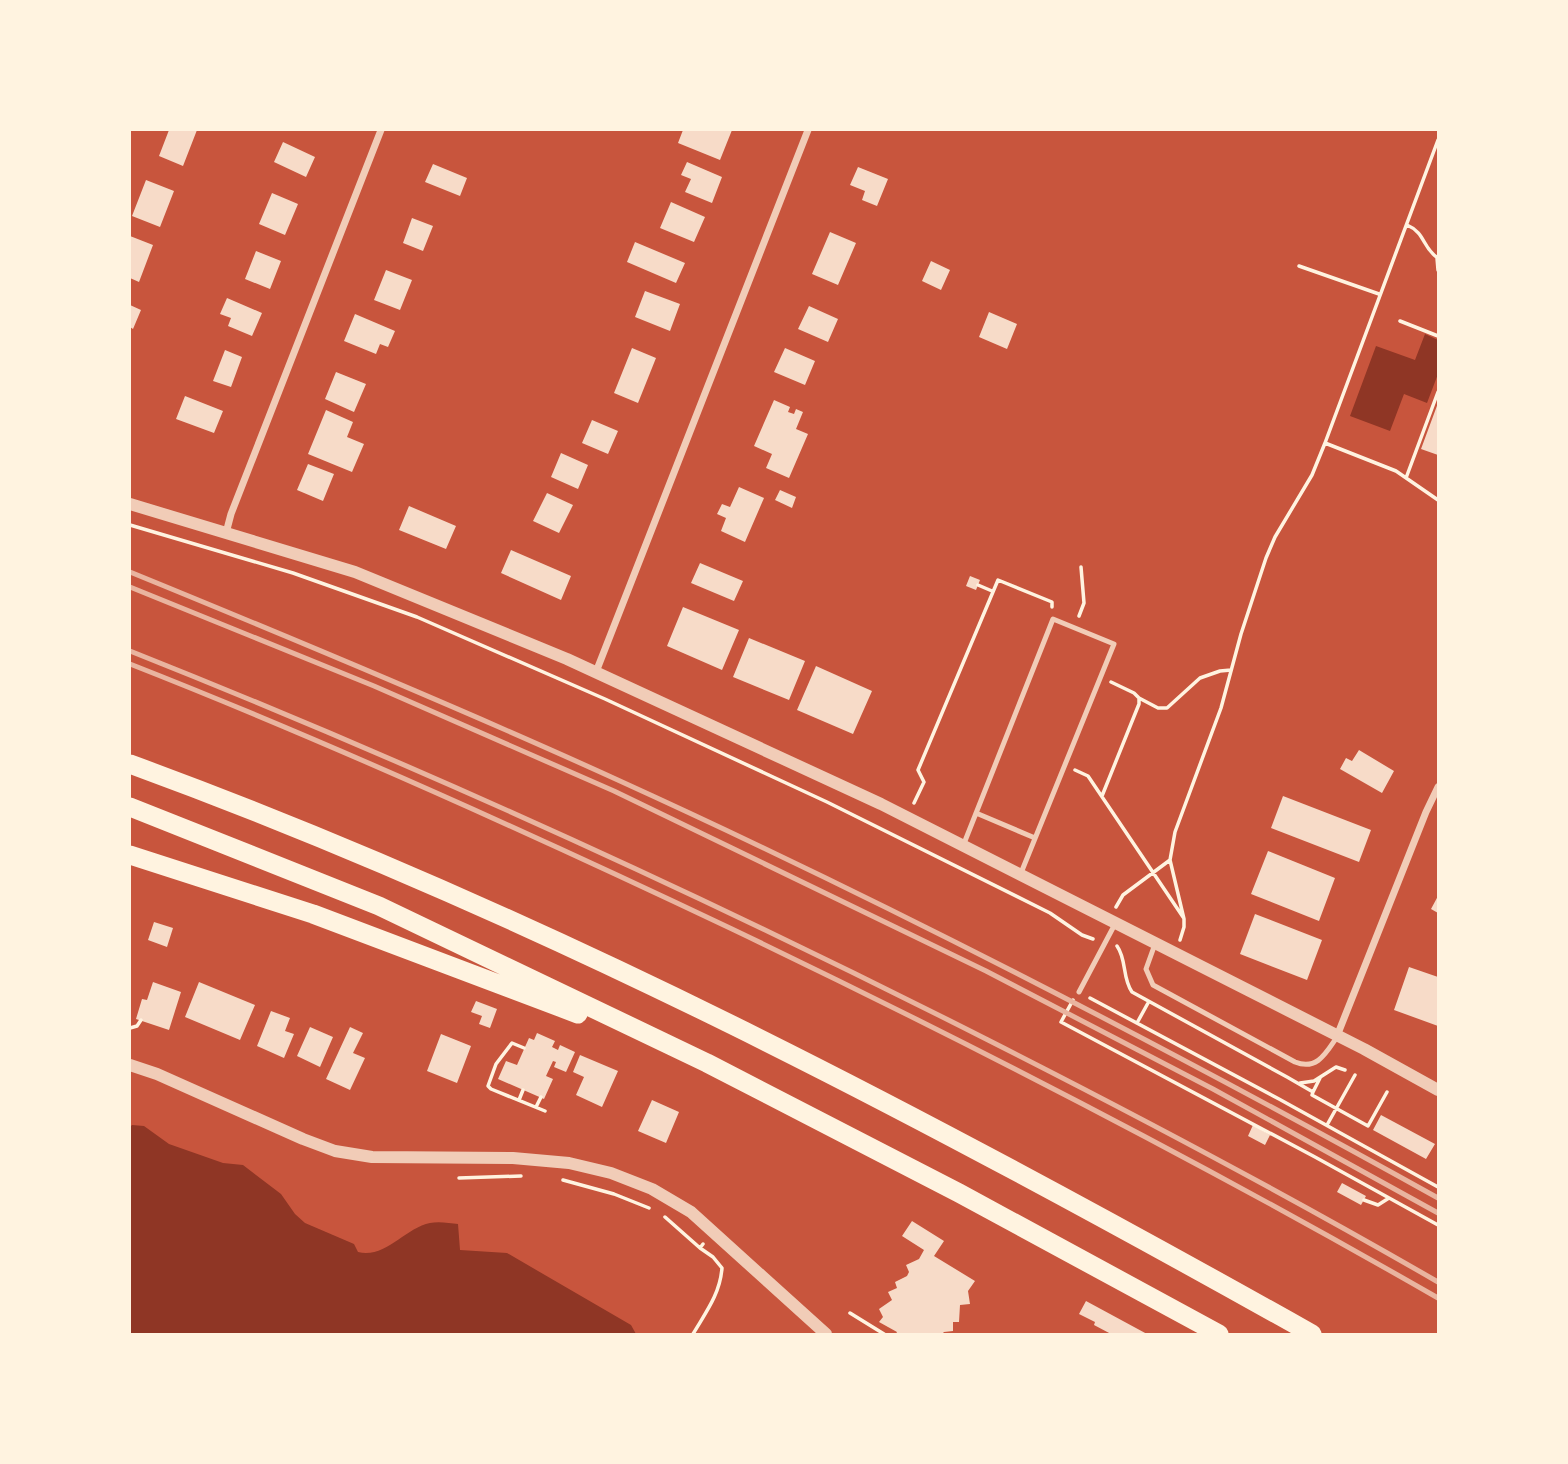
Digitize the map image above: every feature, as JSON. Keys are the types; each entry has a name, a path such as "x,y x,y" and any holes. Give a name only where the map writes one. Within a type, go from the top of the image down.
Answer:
{"highway":[{"path":"130,764 390,867 507,917 743,1028 961,1142 1312,1335"},
{"path":"130,807 379,906 707,1063 959,1193 1219,1335"},
{"path":"130,855 301,910 707,1063"}],"street":[{"path":"226,533 381,130"},
{"path":"596,672 807,130"},
{"path":"130,504 285,549 381,582 596,672 881,804 1438,1090"},
{"path":"1337,1037 1438,786"},
{"path":"130,1065 157,1074 335,1151 393,1158 551,1160 598,1170 642,1185 669,1197 691,1212 826,1335"}],"lane":[{"path":"963,846 1053,619 1114,644 1021,875"},
{"path":"976,813 1035,838"},
{"path":"1077,994 1115,924"},
{"path":"1155,944 1146,969 1153,985 1295,1062 1304,1066 1316,1063 1337,1037"}],"path":[{"path":"1179,942 1184,919 1170,860 1175,832 1217,719 1266,558 1275,537 1312,475 1438,140"},
{"path":"1406,225 1419,231 1427,249 1438,258 1438,270"},
{"path":"1299,266 1380,295"},
{"path":"1400,321 1438,336"},
{"path":"1406,478 1424,436 1438,392"},
{"path":"1325,443 1396,471 1438,500"},
{"path":"130,526 293,573 417,617 605,699 827,802 1050,913 1082,935 1095,940 1100,937"},
{"path":"1081,567 1084,603"},
{"path":"913,805 923,782 918,770 998,580 1052,602"},
{"path":"978,585 993,591"},
{"path":"1124,688 1158,708 1167,708 1200,678 1231,670"},
{"path":"1102,796 1139,704 1139,698"},
{"path":"1088,776 1184,919"},
{"path":"1115,908 1123,895 1170,860"},
{"path":"1077,994 1061,1022 1438,1225"},
{"path":"1086,997 1438,1187"},
{"path":"1137,1023 1148,1003"},
{"path":"130,1028 137,1026 141,1020"},
{"path":"524,1048 512,1043 496,1064 488,1086 545,1111"},
{"path":"1297,1083 1314,1082 1336,1067 1345,1070"},
{"path":"1289,1073 1287,1077 1313,1092 1312,1094 1368,1126 1387,1092"},
{"path":"1327,1125 1355,1075"},
{"path":"1313,1092 1320,1077"},
{"path":"519,1100 523,1090"},
{"path":"536,1107 541,1097"},
{"path":"1372,1118 1378,1122"},
{"path":"459,1178 526,1176"},
{"path":"557,1178 651,1208"},
{"path":"1364,1200 1378,1205 1389,1198"},
{"path":"661,1214 713,1256 722,1268 717,1296 693,1335"},
{"path":"700,1248 705,1243"},
{"path":"850,1313 884,1335"}],"shaded area":[{"path":"1425,334 1438,340 1438,374 1427,403 1404,394 1390,431 1350,416 1376,346 1415,360"},
{"path":"132,1125 144,1126 169,1144 223,1163 243,1165 281,1194 305,1223 354,1244 358,1252 377,1251 430,1223 458,1224 460,1250 507,1253 631,1325 636,1334 130,1334"}],"building":[{"path":"169,130 197,130 183,166 159,156"},
{"path":"683,130 732,130 720,160 678,143"},
{"path":"283,142 315,157 306,177 274,162"},
{"path":"687,162 722,177 712,203 685,192 691,179 681,175"},
{"path":"433,164 467,178 460,196 425,182"},
{"path":"858,167 888,179 877,206 862,200 865,191 850,185"},
{"path":"146,180 174,191 160,227 132,216"},
{"path":"272,193 298,204 285,235 259,224"},
{"path":"671,202 705,217 694,242 660,228"},
{"path":"412,218 433,226 423,251 403,243"},
{"path":"830,232 856,243 838,285 812,274"},
{"path":"130,236 153,245 139,282 130,278"},
{"path":"635,242 685,263 676,283 627,262"},
{"path":"256,251 281,261 270,289 245,279"},
{"path":"931,261 950,270 941,290 922,281"},
{"path":"386,270 412,280 400,310 374,300"},
{"path":"645,291 680,304 670,331 635,317"},
{"path":"227,298 262,313 252,336 228,326 231,318 220,314"},
{"path":"130,305 141,310 133,329 130,327"},
{"path":"809,306 838,319 828,342 798,329"},
{"path":"989,312 1017,324 1007,349 979,337"},
{"path":"355,314 395,331 388,347 380,344 376,354 344,341"},
{"path":"632,348 656,358 638,403 614,393"},
{"path":"785,348 815,361 805,385 774,372"},
{"path":"225,350 242,357 231,387 213,381"},
{"path":"336,372 366,384 354,412 325,399"},
{"path":"185,396 223,411 214,433 176,419"},
{"path":"774,400 790,407 788,412 794,414 796,409 803,412 796,429 808,434 789,478 766,468 772,454 754,446"},
{"path":"1438,403 1438,455 1421,449"},
{"path":"326,410 353,422 347,437 364,444 352,472 308,454"},
{"path":"592,420 618,431 608,454 582,443"},
{"path":"561,453 588,465 578,489 551,477"},
{"path":"308,464 334,474 323,501 297,490"},
{"path":"739,487 764,498 745,542 721,531 726,518 717,514 722,504 730,507"},
{"path":"780,490 796,497 792,508 775,500"},
{"path":"547,493 573,505 559,533 533,521"},
{"path":"409,506 456,526 446,549 399,530"},
{"path":"511,550 571,576 561,600 501,573"},
{"path":"700,563 743,581 734,601 691,583"},
{"path":"970,576 980,580 976,590 966,586"},
{"path":"683,607 739,630 722,670 667,646"},
{"path":"749,638 805,661 789,700 733,677"},
{"path":"816,666 872,691 853,734 797,710"},
{"path":"1359,750 1394,771 1382,793 1340,769 1346,758 1352,761"},
{"path":"1283,796 1371,830 1359,862 1271,828"},
{"path":"1268,851 1335,878 1319,921 1251,894"},
{"path":"1438,896 1438,913 1431,909"},
{"path":"1255,914 1322,940 1307,980 1240,954"},
{"path":"154,922 173,928 167,947 148,940"},
{"path":"1409,967 1438,977 1438,1026 1394,1010"},
{"path":"153,982 181,992 169,1030 136,1019 142,999 147,1000"},
{"path":"199,982 255,1005 240,1040 185,1017"},
{"path":"476,1001 497,1009 490,1028 479,1024 482,1016 471,1012"},
{"path":"271,1011 290,1018 285,1031 294,1034 284,1058 257,1046"},
{"path":"310,1027 333,1037 320,1067 297,1056"},
{"path":"350,1027 363,1033 353,1053 365,1058 350,1090 326,1079"},
{"path":"537,1033 555,1041 552,1047 558,1050 560,1045 575,1052 566,1072 554,1067 556,1062 553,1061 546,1076 553,1079 544,1099 498,1079 506,1061 517,1065 529,1038 534,1040"},
{"path":"441,1034 471,1046 457,1083 427,1071"},
{"path":"580,1055 618,1071 602,1107 576,1095 584,1077 573,1072"},
{"path":"652,1100 679,1112 666,1143 638,1131"},
{"path":"1381,1115 1435,1144 1426,1159 1373,1130"},
{"path":"1253,1125 1270,1135 1265,1145 1248,1136"},
{"path":"1342,1183 1366,1196 1361,1205 1337,1192"},
{"path":"912,1221 944,1241 934,1256 975,1281 968,1291 970,1304 960,1305 959,1322 953,1322 953,1331 942,1334 896,1334 897,1332 879,1322 883,1317 879,1309 892,1300 888,1292 897,1288 895,1282 909,1272 906,1265 919,1259 924,1250 902,1236"},
{"path":"1086,1301 1147,1334 1111,1334 1094,1325 1095,1322 1079,1314"}],"railway":[{"path":"130,572 498,727 724,829 1033,982 1237,1088 1438,1198"},
{"path":"130,587 374,686 614,791 986,971 1213,1089 1438,1213"},
{"path":"130,651 348,741 564,836 883,987 1158,1128 1438,1282"},
{"path":"130,664 433,791 822,972 1177,1154 1438,1298"}]}
